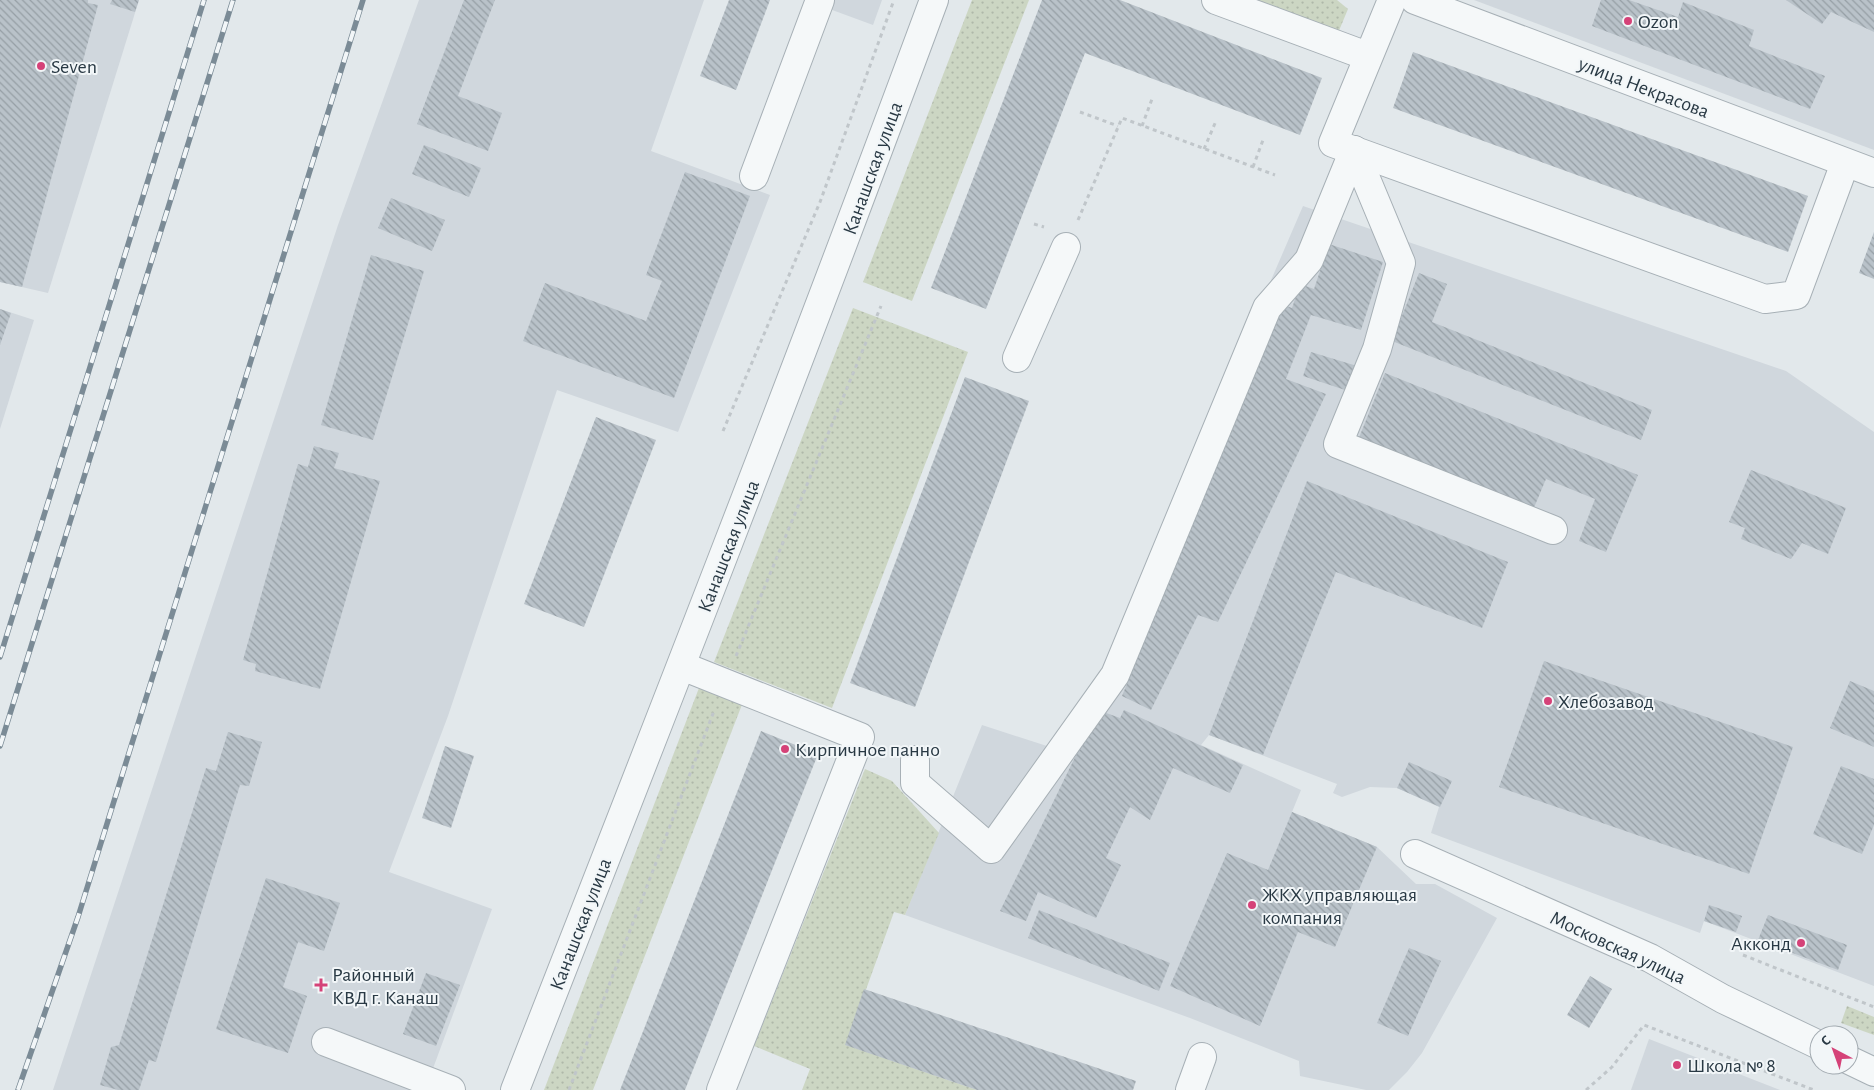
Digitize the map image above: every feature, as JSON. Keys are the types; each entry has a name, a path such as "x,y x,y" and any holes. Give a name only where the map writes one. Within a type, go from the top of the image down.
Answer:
{"street":[{"path":"754,176 820,0"},
{"name":"Канашская улица","path":"515,1090 682,666 828,285 934,0"},
{"path":"1216,0 1367,56"},
{"path":"1392,0 1367,56 1333,142 1765,299 1796,295 1845,163"},
{"name":"улица Некрасова","path":"1415,0 1874,173"},
{"path":"1354,150 1401,263 1377,349 1338,444 1553,530"},
{"path":"916,760 915,783 991,849 1115,675 1267,308 1309,260 1354,150"},
{"path":"1017,358 1066,247"},
{"path":"682,666 860,737 721,1090"},
{"name":"Московская улица","path":"1414,854 1650,958 1723,999 1809,1041"},
{"path":"326,1042 451,1090"},
{"path":"1190,1090 1202,1057"},
{"path":"1859,1065 1874,1072"}],"path":[{"path":"722,431 820,202 894,0"},
{"path":"1142,126 1152,99"},
{"path":"1080,112 1118,126"},
{"path":"1066,247 1122,118 1275,175"},
{"path":"1204,149 1216,121"},
{"path":"1253,167 1263,140"},
{"path":"1742,955 1874,1007"},
{"path":"1586,1090 1612,1067 1644,1025 1814,1090"}],"shaded area":[{"path":"0,0 139,0 48,293 0,282"},
{"path":"419,0 704,0 651,151 770,195 678,432 557,390 448,716 389,872 492,909 425,1090 53,1090 338,225"},
{"path":"805,0 882,0 873,25"},
{"path":"1474,0 1874,0 1874,150"},
{"path":"1303,206 1786,371 1874,432 1874,986 1704,921 1700,933 1431,833 1439,807 1397,788 1370,787 1342,797 1333,793 1337,784 1209,735 1201,745 1301,790 1292,812 1377,847 1416,884 1435,884 1497,918 1422,1053 1389,1090 1366,1090 1300,1076 1299,1061 1190,1018 905,915 982,725 1050,747 1103,670"},
{"path":"0,309 34,320 0,429"},
{"name":"Школа № 8","path":"1649,1039 1780,1090 1631,1090"}],"green space":[{"path":"972,0 1029,0 912,301 863,282"},
{"path":"1248,0 1337,0 1348,9 1338,33"},
{"path":"853,308 968,352 832,708 714,662"},
{"path":"699,688 743,702 593,1090 544,1090"},
{"path":"865,769 892,781 939,833 905,915 894,912 846,1045 977,1090 802,1090 810,1069 754,1046"},
{"path":"1847,1006 1874,1017 1874,1035 1859,1030 1859,1025 1841,1023"}],"building":[{"name":"Seven","path":"0,0 88,0 88,3 98,5 22,287 0,282"},
{"path":"112,0 139,0 135,12 110,4"},
{"path":"464,0 495,0 458,96 502,113 488,151 417,124"},
{"path":"729,0 770,0 736,90 700,76"},
{"path":"1042,0 1120,0 1322,78 1300,135 1085,53 986,309 931,288"},
{"path":"1601,0 1629,0 1678,17 1683,2 1754,30 1749,46 1825,76 1810,109 1592,26"},
{"path":"1786,0 1874,0 1874,32 1831,12 1822,24"},
{"path":"1413,52 1808,196 1788,252 1393,108"},
{"path":"424,145 481,168 469,197 412,174"},
{"path":"685,172 750,196 674,398 523,341 545,283 646,321 662,281 646,275"},
{"path":"391,198 445,220 432,251 378,228"},
{"path":"1874,232 1874,279 1859,273"},
{"path":"1329,244 1383,262 1361,330 1311,315 1286,379 1326,394 1218,622 1198,615 1151,710 1122,696 1281,304 1292,308 1300,284 1314,289"},
{"path":"371,255 424,271 373,440 321,425"},
{"path":"1419,273 1447,284 1432,322 1652,410 1641,440 1392,341"},
{"path":"0,309 11,313 0,345"},
{"path":"1311,352 1357,366 1345,390 1303,376"},
{"path":"1385,373 1638,475 1606,552 1579,541 1595,499 1546,479 1533,510 1358,440"},
{"path":"965,377 1029,401 915,707 850,683"},
{"path":"596,417 656,440 584,627 524,604"},
{"path":"314,446 339,453 334,468 380,481 320,689 255,671 256,664 243,660 298,464 308,467"},
{"path":"1751,470 1846,508 1828,554 1802,543 1791,559 1741,539 1745,528 1729,522"},
{"path":"1307,481 1508,562 1482,628 1336,572 1263,755 1209,735"},
{"path":"1544,661 1793,747 1749,874 1499,787"},
{"path":"1850,681 1874,691 1874,747 1830,728"},
{"path":"1098,710 1120,718 1124,710 1243,765 1230,793 1173,768 1150,820 1130,807 1106,858 1121,865 1096,918 1038,892 1026,921 1000,911"},
{"path":"761,731 818,754 685,1090 620,1090"},
{"path":"228,732 262,742 249,786 240,785 156,1062 149,1060 139,1090 118,1090 100,1085 111,1047 119,1045 206,768 216,771"},
{"path":"445,746 474,756 451,828 422,818"},
{"path":"1409,762 1452,781 1440,807 1397,788"},
{"path":"1841,766 1874,779 1874,825 1862,854 1813,834"},
{"path":"1292,812 1377,847 1335,947 1298,932 1260,1026 1170,986 1227,853 1268,870"},
{"path":"266,878 340,903 324,951 298,942 283,987 307,996 288,1053 216,1029"},
{"path":"1709,905 1742,916 1736,932 1704,921"},
{"path":"1039,910 1170,963 1159,991 1028,938"},
{"path":"1768,915 1847,945 1838,970 1758,940"},
{"path":"1409,948 1441,961 1408,1036 1377,1023"},
{"path":"426,973 460,985 436,1046 403,1034"},
{"path":"1590,976 1612,989 1589,1028 1567,1015"},
{"path":"864,989 1136,1081 1133,1090 977,1090 845,1045"}],"railway":[{"path":"0,657 204,0"},
{"path":"0,746 233,0"},
{"path":"18,1090 78,917 363,0"}],"place":[{"name":"Ozon","path":"1628,21"},
{"name":"Seven","path":"41,66"},
{"name":"Хлебозавод","path":"1548,701"},
{"name":"Кирпичное панно","path":"785,749"},
{"name":"ЖКХ управляющая компания","path":"1252,905"},
{"name":"Акконд","path":"1801,943"},
{"name":"Районный КВД г. Канаш","path":"321,985"},
{"name":"Школа № 8","path":"1677,1065"}]}
